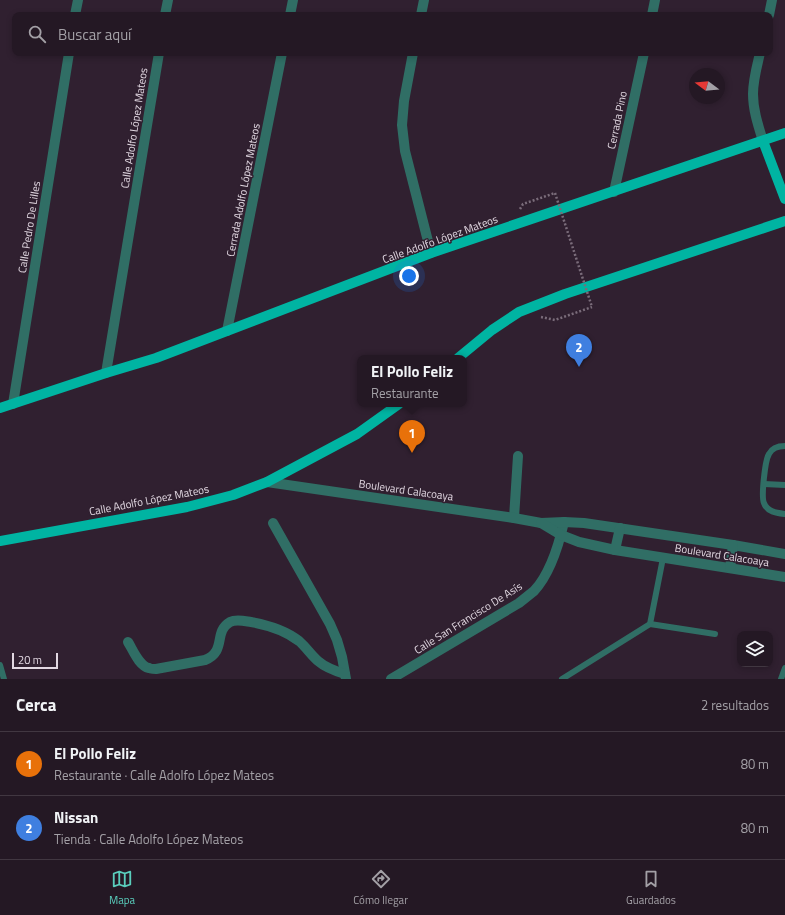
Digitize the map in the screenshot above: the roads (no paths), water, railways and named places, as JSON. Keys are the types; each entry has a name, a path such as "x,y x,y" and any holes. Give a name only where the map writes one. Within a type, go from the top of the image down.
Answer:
{"main road":[{"name":"Calle Adolfo López Mateos","path":"0,408 156,358 431,253 785,134"},
{"path":"763,141 785,199"},
{"path":"462,355 492,330 519,312 572,292 785,221"},
{"name":"Calle Adolfo López Mateos","path":"0,541 187,507 233,495 267,482 357,434 395,407"}],"street":[{"path":"76,12 78,0"},
{"path":"166,12 168,0"},
{"path":"291,12 293,0"},
{"path":"422,12 424,0"},
{"path":"653,12 655,0"},
{"path":"770,12 772,0"},
{"name":"Calle Pedro De Lilles","path":"13,404 69,56"},
{"name":"Calle Adolfo López Mateos","path":"106,373 159,56"},
{"name":"Cerrada Adolfo López Mateos","path":"227,331 281,56"},
{"path":"412,56 404,101 402,126 405,151 431,253"},
{"name":"Cerrada Pino","path":"614,192 643,56"},
{"path":"759,56 753,93 755,115 763,141"},
{"path":"514,518 518,456"},
{"name":"Boulevard Calacoaya","path":"267,482 541,523 584,523 620,528 785,554"},
{"name":"Calle San Francisco De Asís","path":"391,679 519,603 534,590 547,572 555,554 564,522"},
{"path":"273,523 338,640 345,677"},
{"name":"Boulevard Calacoaya","path":"541,523 561,535 579,542 615,550 785,577"},
{"path":"615,550 620,528"},
{"path":"730,568 733,545"},
{"path":"128,642 144,666 150,669 205,660 211,658 215,654 224,626 232,621 240,620 284,631 299,641 319,662 345,677"}],"lane":[{"path":"785,446 775,448 769,453 766,460 763,496 764,504 769,510 776,513 785,514"},
{"path":"764,484 785,485"},
{"path":"650,624 663,558"},
{"path":"562,679 650,624 715,634"},
{"path":"0,665 4,679"},
{"path":"781,679 785,668"}],"place":[{"name":"Nissan","path":"579,367"},
{"name":"El Pollo Feliz","path":"412,453"}]}
